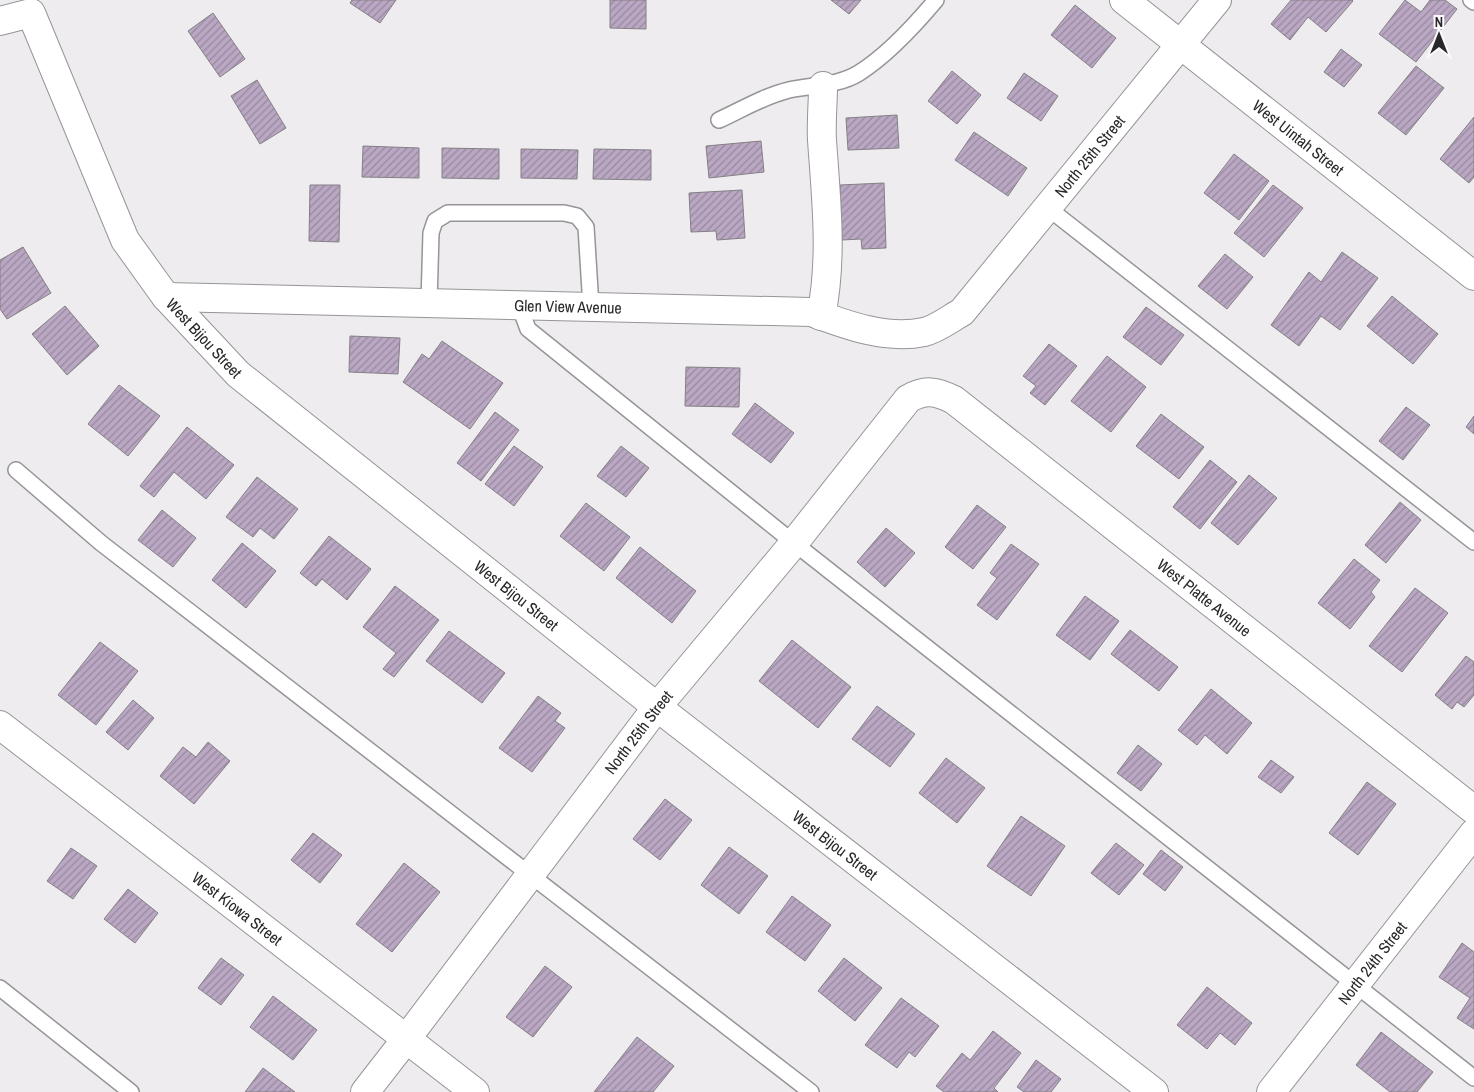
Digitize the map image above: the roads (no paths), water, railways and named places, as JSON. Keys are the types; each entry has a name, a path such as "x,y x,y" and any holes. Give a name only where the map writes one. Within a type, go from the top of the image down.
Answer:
{"street":[{"name":"West Uintah Street","path":"1124,0 1474,276"},
{"name":"North 25th Street","path":"962,312 1217,0"},
{"name":"West Bijou Street","path":"0,21 29,6 125,240 166,297 238,374 656,708 1154,1092"},
{"path":"821,316 826,293 828,216 822,137 823,86"},
{"name":"Glen View Avenue","path":"166,297 811,312 855,328 889,333 925,332 962,312"},
{"name":"North 25th Street","path":"364,1092 408,1038 656,708 794,544 908,399 918,393 930,391"},
{"name":"West Platte Avenue","path":"930,391 954,400 1474,810"},
{"name":"West Kiowa Street","path":"0,725 408,1038 475,1092"},
{"name":"North 24th Street","path":"1271,1092 1474,834"}],"lane":[{"path":"719,120 789,90 823,86 858,74 913,27 936,0"},
{"path":"1048,208 1474,542"},
{"path":"429,303 431,233 435,221 448,214 564,212 577,216 586,227 591,307"},
{"path":"518,305 528,329 794,544 1354,986 1474,1078"},
{"path":"16,470 102,543 811,1092"},
{"path":"0,988 132,1092"}]}
